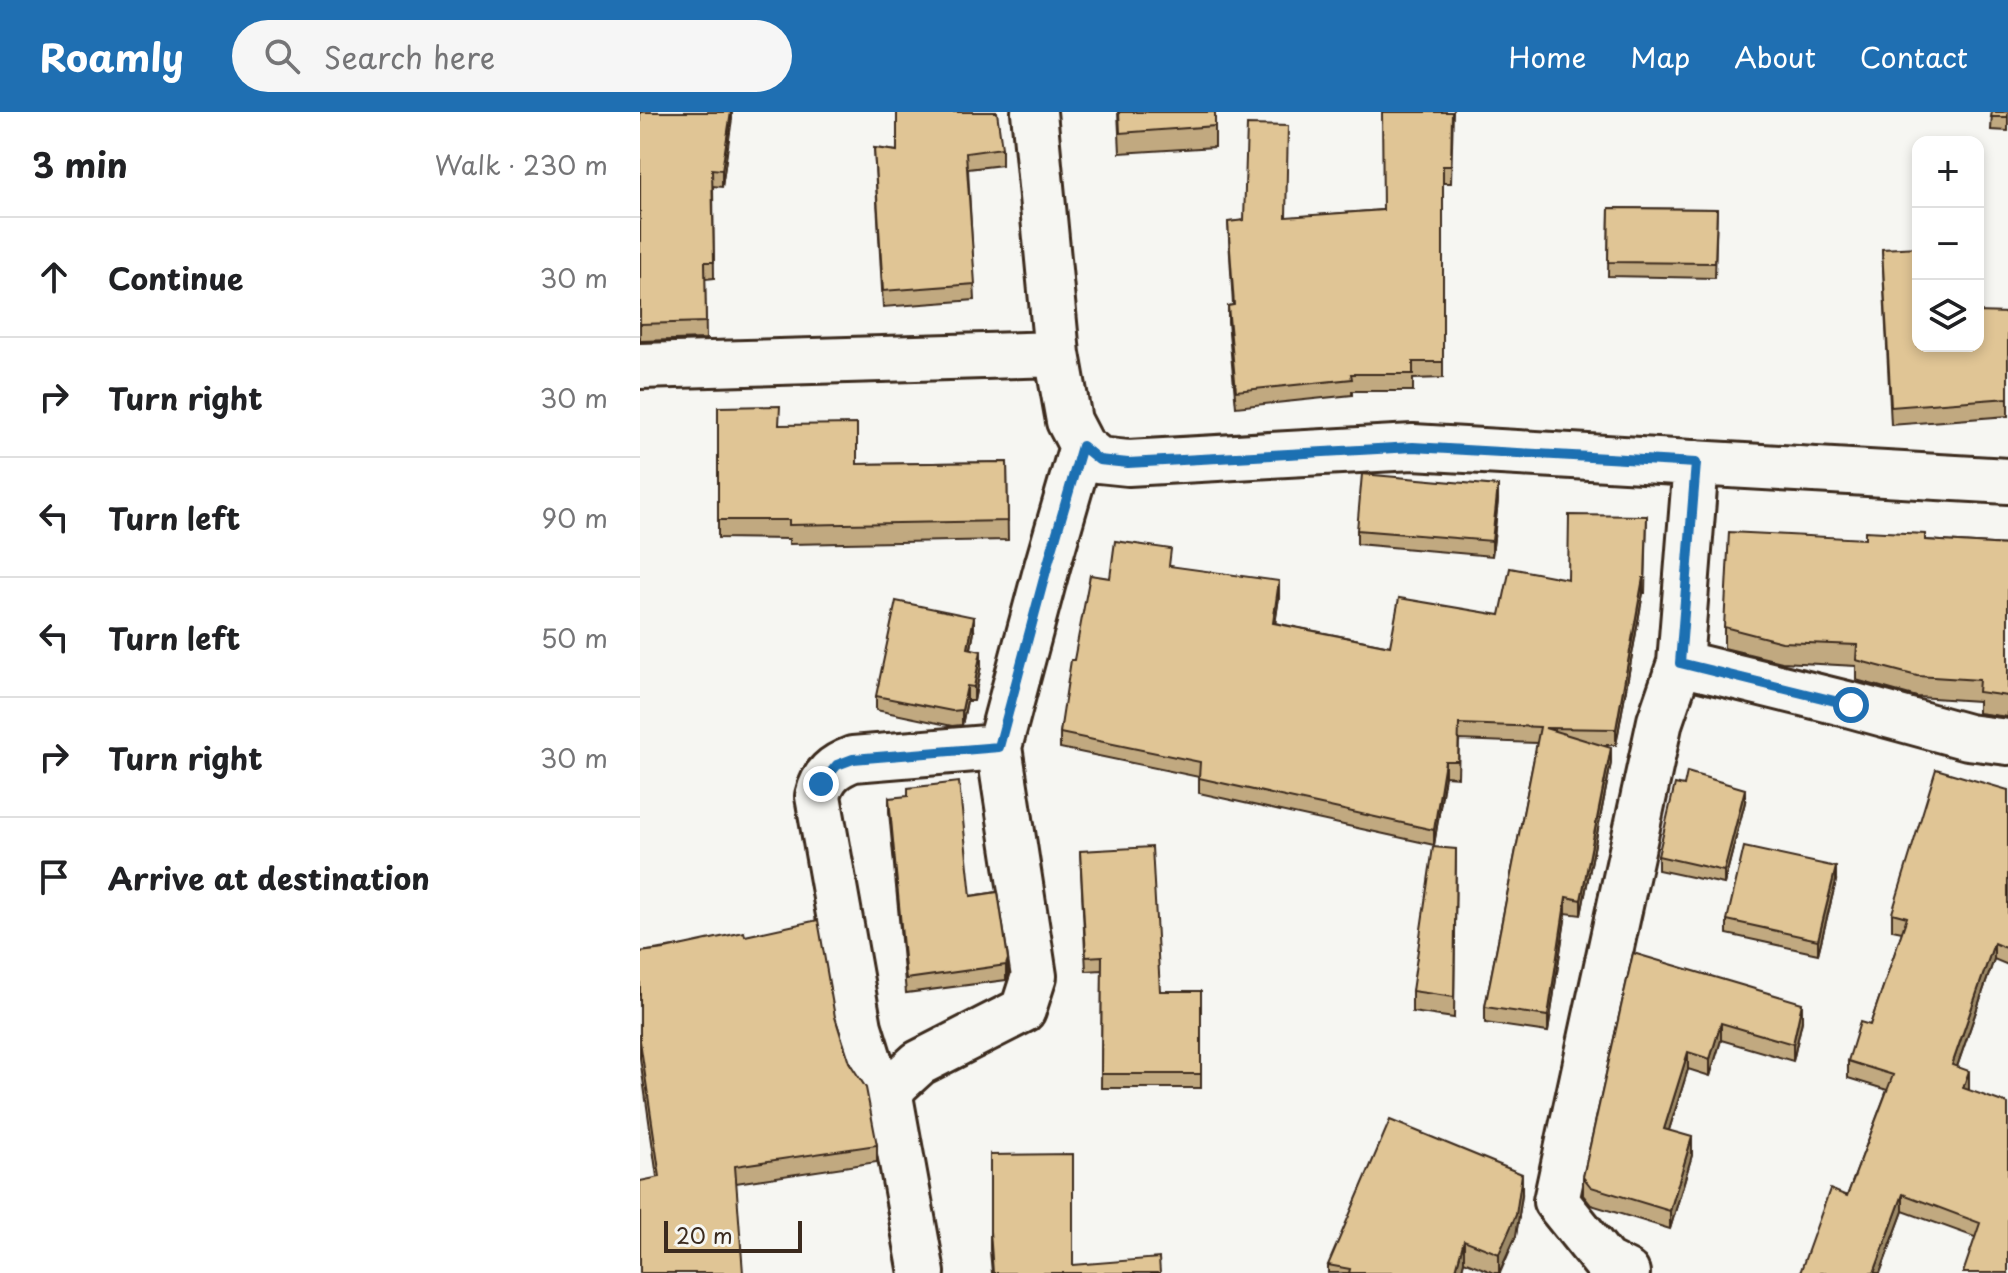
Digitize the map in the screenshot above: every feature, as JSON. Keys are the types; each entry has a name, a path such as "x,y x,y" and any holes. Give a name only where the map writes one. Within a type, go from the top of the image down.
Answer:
{"street":[{"path":"1034,112 1057,354 1069,421 1082,446 1099,460 1128,463 1413,447 2008,481"},
{"path":"640,366 1057,354"},
{"path":"890,1096 896,1084 919,1063 1023,1010 1034,976 999,747 1082,446"},
{"path":"1627,1273 1605,1262 1556,1201 1660,721 1680,663 1696,463"},
{"path":"1680,663 1968,737 2008,742"},
{"path":"922,1273 890,1096 873,1072 859,1027 818,796 821,784 837,765 853,759 999,747"}],"building":[{"path":"640,112 731,112 722,170 712,169 714,262 705,262 706,322 640,324"},
{"path":"897,112 997,112 1002,148 966,153 975,284 883,291 874,148 897,151"},
{"path":"1119,112 1215,112 1215,126 1120,133"},
{"path":"1382,112 1452,112 1451,166 1443,166 1443,362 1413,362 1413,374 1351,374 1352,379 1236,391 1228,306 1234,305 1228,222 1244,220 1247,125 1288,126 1286,217 1383,210"},
{"path":"1992,112 2008,112 2008,117 1991,117"},
{"path":"1609,208 1717,209 1715,263 1608,262"},
{"path":"1912,247 1912,352 1984,352 1984,312 2008,313 2008,398 1891,407 1882,249"},
{"path":"780,406 779,425 857,424 857,464 1007,462 1008,521 789,525 789,520 718,520 718,407"},
{"path":"1362,474 1498,486 1492,541 1357,530"},
{"path":"1569,515 1647,516 1645,578 1616,729 1545,728 1611,748 1581,900 1566,897 1548,1016 1485,1007 1540,727 1459,724 1458,761 1445,761 1434,830 1199,778 1200,762 1060,733 1071,660 1074,660 1090,575 1110,578 1115,541 1171,549 1169,566 1279,581 1273,623 1390,646 1399,598 1500,615 1510,568 1568,579"},
{"path":"1865,531 1925,534 1925,540 2008,545 2008,696 1978,692 1979,680 1917,676 1856,660 1857,645 1782,642 1724,627 1729,532 1865,539"},
{"path":"896,601 974,617 968,648 981,651 974,687 967,686 962,710 952,711 876,696"},
{"path":"1936,769 2008,790 2008,949 1994,943 1952,1065 1969,1071 1963,1088 2008,1104 2008,1273 1963,1273 1980,1223 1903,1194 1874,1273 1800,1273 1830,1189 1847,1196 1893,1075 1848,1061 1860,1022 1870,1025 1907,917 1892,913"},
{"path":"1687,772 1745,789 1724,871 1658,856 1675,784 1684,786"},
{"path":"959,782 971,896 998,892 1008,959 1006,965 906,979 889,798 908,796 908,788"},
{"path":"1152,847 1160,991 1201,991 1201,1074 1101,1074 1102,956 1086,957 1080,851"},
{"path":"1433,847 1456,849 1454,997 1412,991"},
{"path":"1744,847 1836,867 1818,940 1727,920"},
{"path":"818,920 835,1017 849,1062 866,1088 877,1145 735,1166 743,1273 640,1273 640,1181 660,1177 640,1041 640,952 744,932 745,936"},
{"path":"1633,953 1802,1003 1793,1044 1721,1023 1710,1059 1688,1052 1664,1129 1692,1137 1670,1211 1591,1187 1583,1177"},
{"path":"1390,1120 1522,1174 1516,1215 1499,1254 1464,1240 1455,1273 1349,1273 1350,1269 1328,1265"},
{"path":"1073,1154 1073,1265 1159,1258 1160,1273 993,1273 990,1155"}],"route":[{"path":"821,784 837,765 853,759 999,747 1082,446 1099,460 1128,463 1413,447 1696,463 1680,663 1851,705"}]}
